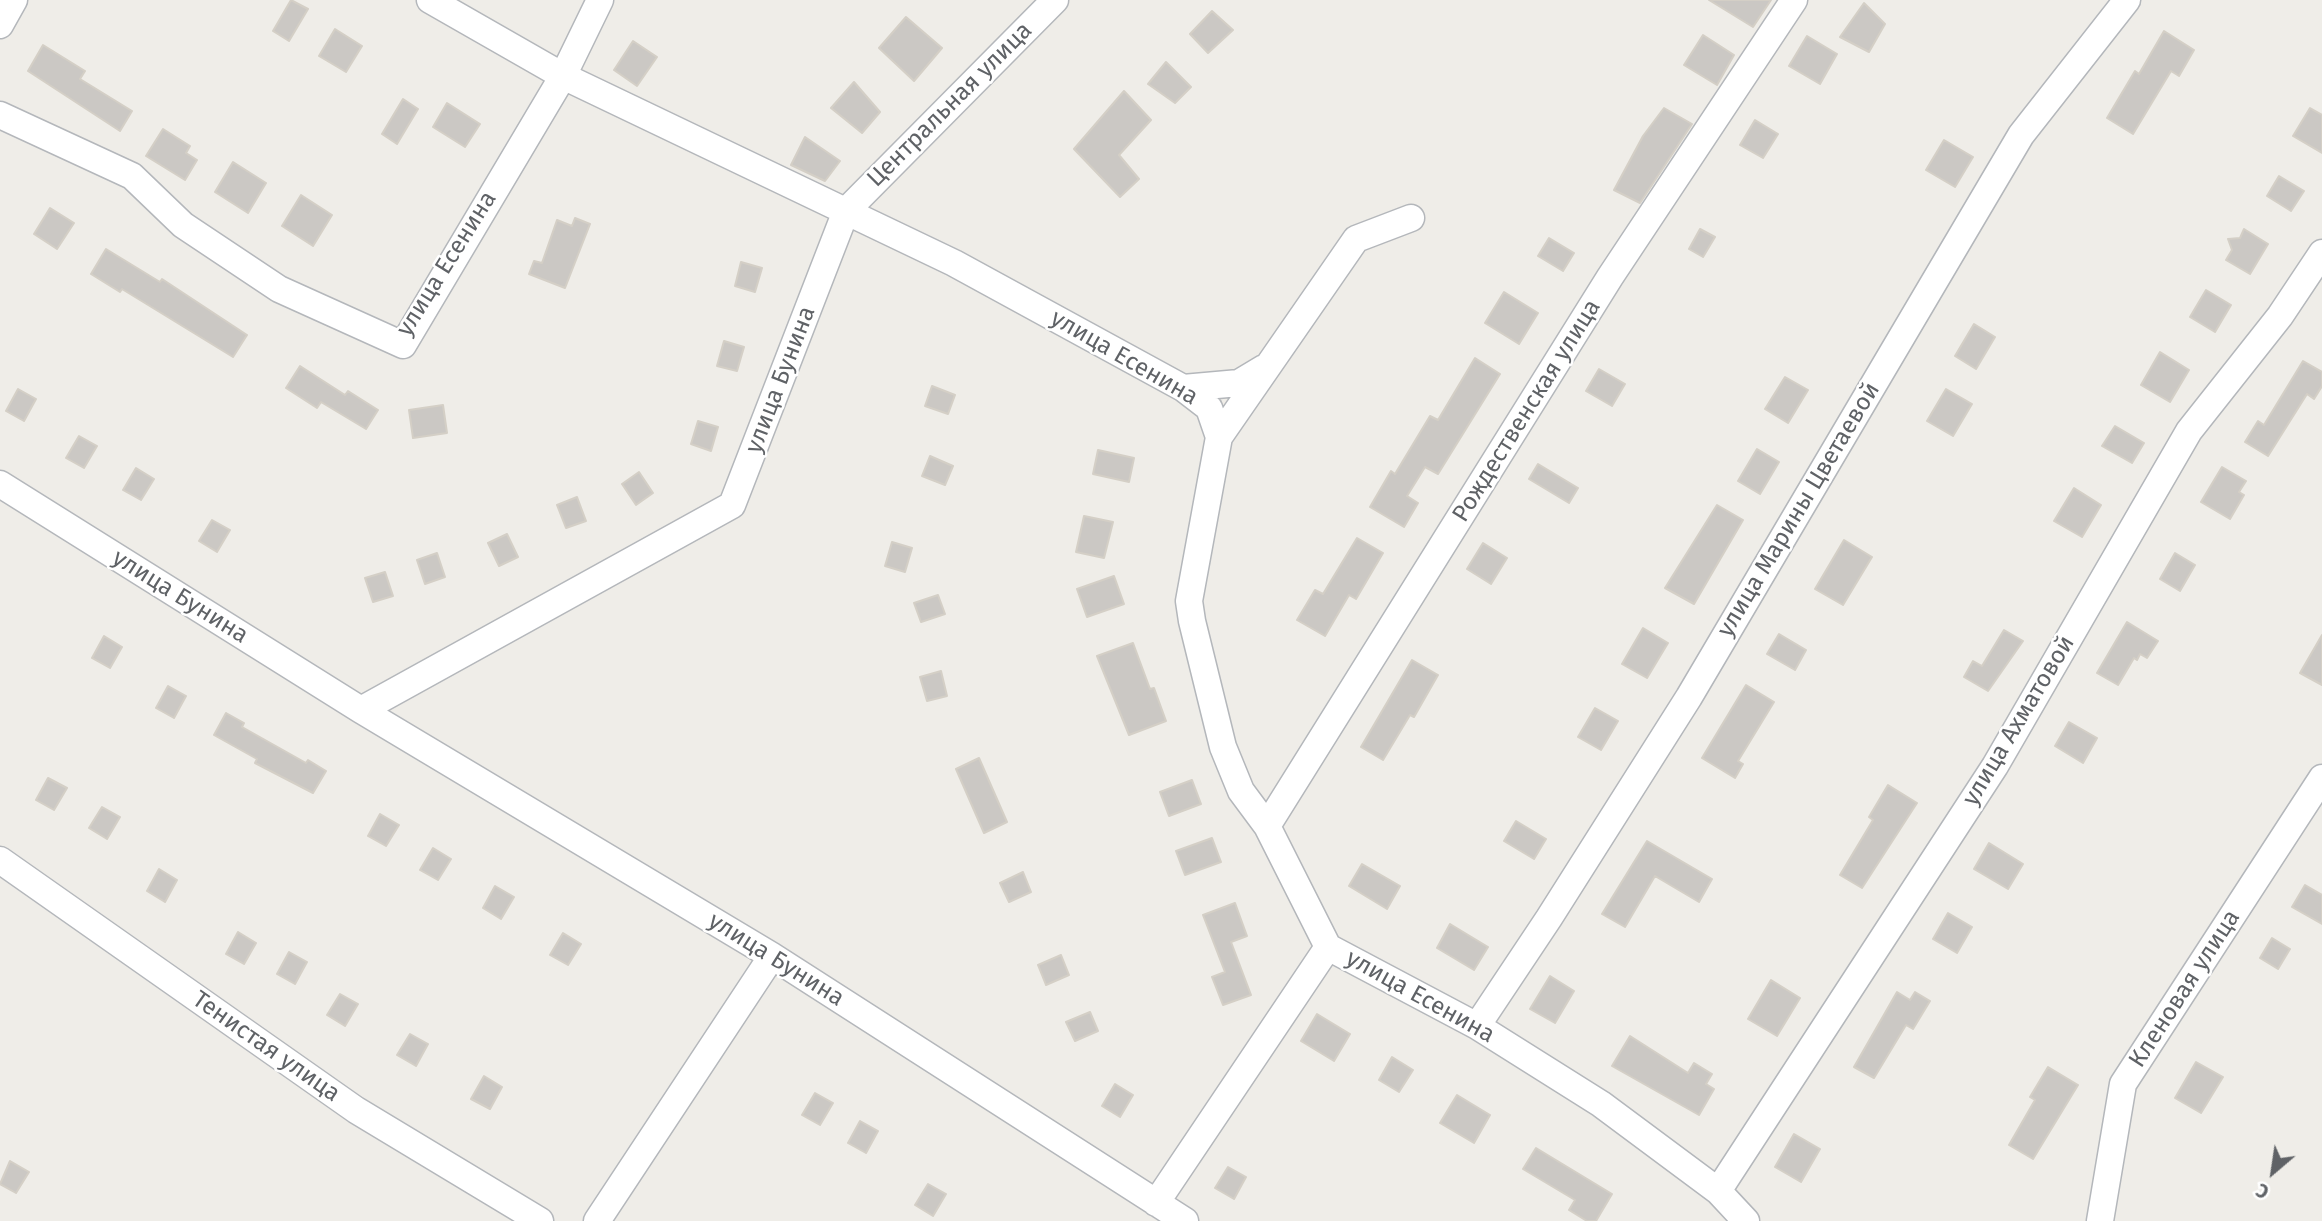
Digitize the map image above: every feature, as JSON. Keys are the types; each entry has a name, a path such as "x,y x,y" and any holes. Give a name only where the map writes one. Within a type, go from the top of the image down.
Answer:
{"street":[{"name":"улица Есенина","path":"430,0 563,76 954,263 1183,388 1209,408 1219,438 1189,601 1223,747 1241,791 1267,826 1328,947 1477,1026 1601,1104 1718,1191 1746,1221"},
{"path":"563,76 600,0"},
{"name":"Центральная улица","path":"846,211 1055,0"},
{"name":"Рождественская улица","path":"1267,826 1610,277 1794,0"},
{"name":"улица Марины Цветаевой","path":"1477,1026 1689,697 2021,135 2127,0"},
{"name":"улица Есенина","path":"0,115 132,176 183,225 278,289 403,345 563,76"},
{"name":"улица Бунина","path":"361,710 732,505 846,211"},
{"path":"1219,438 1356,239 1411,218"},
{"name":"улица Ахматовой","path":"1718,1191 1995,766 2189,431 2280,316 2322,253"},
{"path":"1183,388 1239,383 1272,363"},
{"name":"улица Бунина","path":"0,484 361,710 772,956 1185,1221"},
{"name":"Кленовая улица","path":"2100,1221 2123,1084 2322,778"},
{"name":"Тенистая улица","path":"0,860 356,1110 540,1221"},
{"path":"1156,1203 1328,947"},
{"path":"597,1221 772,956"}],"building":[{"path":"291,0 308,9 289,41 273,31"},
{"path":"1709,0 1771,0 1753,27"},
{"path":"1864,3 1885,24 1869,52 1840,37"},
{"path":"1212,11 1233,30 1208,53 1190,34"},
{"path":"906,17 942,48 914,81 879,48"},
{"path":"335,29 362,46 346,72 319,56"},
{"path":"2164,31 2194,50 2179,76 2171,71 2133,134 2107,118 2135,71 2139,74"},
{"path":"1703,35 1734,55 1717,85 1684,65"},
{"path":"1807,36 1837,54 1820,84 1789,66"},
{"path":"633,41 657,57 637,86 614,70"},
{"path":"43,45 85,71 80,79 132,111 120,131 28,71"},
{"path":"1166,62 1191,87 1175,103 1148,84"},
{"path":"854,82 880,112 862,133 831,108"},
{"path":"1124,91 1151,120 1119,155 1139,179 1120,197 1074,149"},
{"path":"403,99 418,109 397,144 382,134"},
{"path":"447,103 480,124 465,147 433,127"},
{"path":"1664,108 1692,124 1640,203 1614,190 1643,136"},
{"path":"2310,108 2322,115 2322,153 2293,136"},
{"path":"1755,120 1778,134 1763,158 1740,145"},
{"path":"163,129 190,146 186,153 197,160 185,180 146,156"},
{"path":"805,137 840,161 825,181 791,165"},
{"path":"1944,140 1973,157 1955,187 1926,170"},
{"path":"233,162 266,183 248,213 215,192"},
{"path":"2279,176 2304,191 2291,211 2267,196"},
{"path":"301,195 332,215 313,246 282,226"},
{"path":"50,208 74,223 57,249 34,234"},
{"path":"575,218 590,224 565,288 529,274 534,261 542,263 557,220 572,226"},
{"path":"1700,229 1715,237 1703,257 1689,249"},
{"path":"2244,229 2268,244 2250,274 2226,260 2232,250 2228,239 2240,238"},
{"path":"1549,238 1574,253 1563,271 1538,256"},
{"path":"106,249 160,282 162,279 247,335 233,357 122,289 120,292 91,274"},
{"path":"741,262 762,268 755,292 735,286"},
{"path":"2206,290 2231,305 2215,332 2190,317"},
{"path":"1504,292 1538,313 1519,344 1485,323"},
{"path":"1974,324 1995,337 1976,369 1955,356"},
{"path":"724,341 744,347 737,371 717,366"},
{"path":"2160,352 2189,370 2170,402 2141,385"},
{"path":"1475,358 1500,374 1438,474 1425,467 1407,496 1418,503 1404,527 1370,507 1391,471 1395,474 1430,416 1438,420"},
{"path":"2303,361 2322,372 2322,386 2314,399 2307,394 2268,456 2245,442 2258,421 2264,425"},
{"path":"300,366 345,395 348,391 378,410 366,429 321,402 317,408 286,388"},
{"path":"1599,369 1625,384 1612,406 1586,391"},
{"path":"1785,377 1808,390 1788,423 1765,409"},
{"path":"932,386 955,395 948,414 925,406"},
{"path":"18,389 36,399 24,421 6,411"},
{"path":"1946,389 1972,404 1953,436 1927,421"},
{"path":"443,405 447,433 413,438 409,410"},
{"path":"698,421 718,427 711,451 691,444"},
{"path":"2115,426 2144,443 2132,463 2102,446"},
{"path":"79,436 97,446 84,468 66,458"},
{"path":"1757,449 1779,462 1760,494 1738,481"},
{"path":"1098,450 1134,458 1129,482 1093,474"},
{"path":"930,456 953,466 945,485 922,476"},
{"path":"1538,464 1578,488 1569,503 1529,479"},
{"path":"2222,467 2246,481 2239,492 2244,495 2230,519 2201,502"},
{"path":"136,468 154,479 141,500 123,490"},
{"path":"639,472 653,493 636,505 622,484"},
{"path":"2074,488 2101,505 2082,537 2054,521"},
{"path":"577,497 586,521 566,528 557,505"},
{"path":"1717,505 1743,520 1694,604 1665,588"},
{"path":"1084,516 1113,522 1104,558 1076,552"},
{"path":"212,520 230,530 217,552 199,541"},
{"path":"507,534 518,557 499,566 488,543"},
{"path":"1357,538 1383,553 1356,599 1349,595 1325,636 1297,620 1315,590 1323,594"},
{"path":"1844,540 1872,557 1843,605 1815,589"},
{"path":"892,542 912,548 905,572 885,566"},
{"path":"1483,543 1507,558 1491,584 1467,569"},
{"path":"437,553 445,577 425,584 417,560"},
{"path":"2175,553 2195,565 2180,591 2160,579"},
{"path":"385,572 393,596 373,602 365,578"},
{"path":"1114,576 1124,604 1087,617 1077,589"},
{"path":"938,595 945,614 921,622 914,603"},
{"path":"2127,622 2158,641 2147,658 2140,654 2137,660 2134,658 2118,685 2097,673"},
{"path":"1643,628 1668,643 1647,678 1622,664"},
{"path":"2004,630 2023,641 1988,691 1964,677 1973,661 1982,666"},
{"path":"1779,634 1806,650 1795,670 1767,654"},
{"path":"2322,635 2322,685 2300,673"},
{"path":"104,636 122,647 110,668 92,658"},
{"path":"1133,643 1150,689 1154,688 1166,721 1129,735 1097,656"},
{"path":"1412,660 1438,675 1414,717 1410,715 1383,760 1361,747"},
{"path":"941,671 947,696 927,701 920,677"},
{"path":"1746,685 1774,702 1738,761 1743,764 1735,778 1702,758"},
{"path":"168,686 186,696 174,718 156,708"},
{"path":"1595,708 1618,721 1601,750 1578,737"},
{"path":"226,713 244,723 242,727 306,763 308,760 326,771 313,793 255,763 257,759 214,735"},
{"path":"2069,722 2097,738 2083,763 2055,746"},
{"path":"979,758 1007,822 984,833 956,769"},
{"path":"48,778 67,788 54,810 36,800"},
{"path":"1192,780 1201,804 1169,816 1160,792"},
{"path":"1888,785 1917,803 1862,888 1840,875 1873,820 1869,817"},
{"path":"102,807 120,817 107,839 89,828"},
{"path":"380,814 399,825 386,846 368,836"},
{"path":"1516,821 1546,839 1534,859 1504,841"},
{"path":"1212,838 1221,862 1185,875 1176,851"},
{"path":"1647,841 1712,879 1699,902 1655,876 1625,927 1602,914"},
{"path":"1989,843 2023,864 2008,889 1974,869"},
{"path":"433,848 451,859 438,880 420,870"},
{"path":"1362,864 1400,886 1387,909 1349,886"},
{"path":"159,869 177,880 165,902 147,891"},
{"path":"1023,872 1031,892 1009,902 1000,883"},
{"path":"2305,885 2322,895 2322,924 2292,907"},
{"path":"495,886 514,897 501,919 483,908"},
{"path":"1235,903 1247,936 1231,942 1251,995 1223,1005 1212,977 1225,972 1203,915"},
{"path":"1948,913 1972,927 1957,953 1933,939"},
{"path":"1450,924 1488,947 1474,970 1437,948"},
{"path":"238,932 256,943 244,964 226,954"},
{"path":"563,933 581,944 568,965 550,955"},
{"path":"2272,938 2290,949 2278,969 2260,958"},
{"path":"289,952 307,962 295,984 277,974"},
{"path":"1061,955 1069,975 1046,985 1038,965"},
{"path":"1550,976 1574,991 1555,1023 1530,1009"},
{"path":"1771,980 1800,998 1777,1036 1748,1019"},
{"path":"1897,992 1910,1000 1915,992 1930,1001 1913,1029 1906,1025 1874,1078 1854,1067"},
{"path":"340,994 358,1004 345,1026 327,1015"},
{"path":"1090,1012 1098,1031 1075,1041 1066,1022"},
{"path":"1317,1014 1350,1034 1334,1061 1301,1041"},
{"path":"410,1034 428,1044 416,1066 397,1055"},
{"path":"1630,1036 1688,1073 1694,1063 1712,1074 1706,1084 1714,1089 1699,1115 1612,1066"},
{"path":"1392,1057 1413,1070 1399,1092 1379,1080"},
{"path":"2196,1062 2223,1077 2201,1113 2175,1098"},
{"path":"2048,1067 2078,1085 2033,1159 2009,1145 2035,1100 2030,1097"},
{"path":"484,1076 502,1087 490,1109 471,1099"},
{"path":"1115,1084 1133,1095 1120,1117 1102,1106"},
{"path":"815,1093 833,1103 820,1125 802,1115"},
{"path":"1457,1095 1490,1115 1474,1143 1440,1123"},
{"path":"860,1121 878,1131 866,1153 848,1143"},
{"path":"1794,1134 1820,1149 1801,1182 1775,1167"},
{"path":"1536,1148 1612,1194 1596,1221 1587,1221 1569,1210 1575,1200 1523,1169"},
{"path":"10,1161 29,1172 16,1193 0,1184"},
{"path":"1228,1167 1246,1177 1234,1199 1215,1188"},
{"path":"928,1184 946,1194 933,1216 915,1205"}]}
